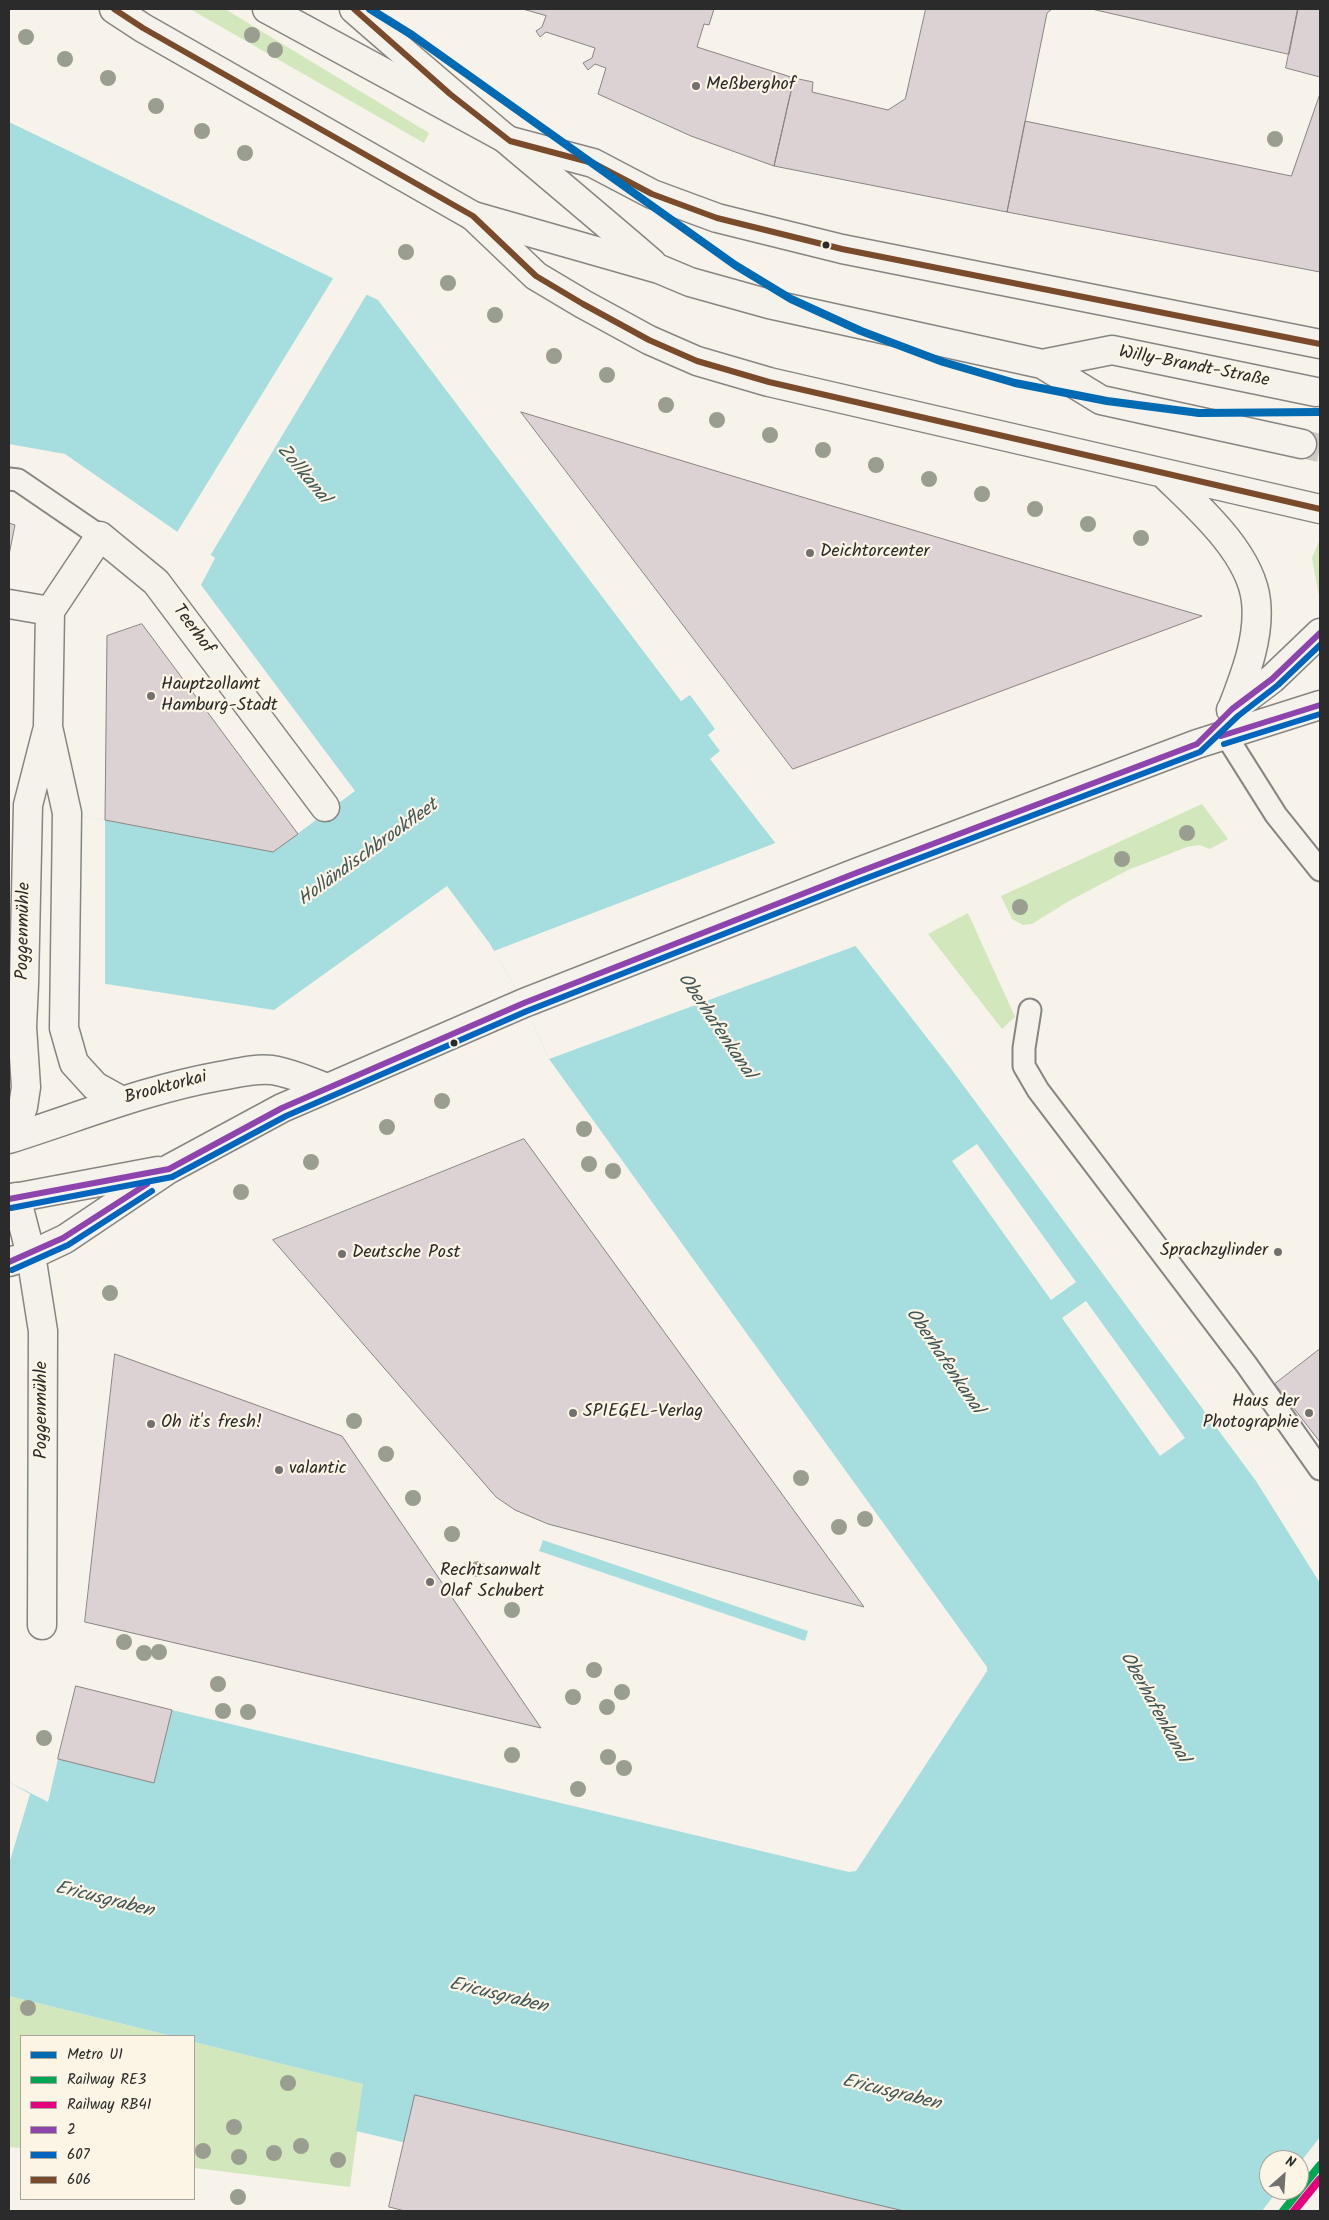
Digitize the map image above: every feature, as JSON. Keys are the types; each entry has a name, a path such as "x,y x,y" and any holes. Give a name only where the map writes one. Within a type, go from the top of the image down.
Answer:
{"main road":[{"name":"Willy-Brandt-Straße","path":"114,9 143,28 473,216 659,269 690,282 769,304 1042,364 1101,400 1302,444"},
{"name":"Willy-Brandt-Straße","path":"267,9 510,141 593,163 652,194 717,218 787,237 1320,344"},
{"name":"Willy-Brandt-Straße","path":"354,9 450,94 510,141 659,269"},
{"name":"Willy-Brandt-Straße","path":"473,216 536,276 649,340 697,360 769,382 1320,509"},
{"name":"Willy-Brandt-Straße","path":"1042,364 1112,350 1316,392"},
{"path":"1164,474 1210,518 1226,538 1247,573 1256,600 1256,626 1248,669 1228,722"},
{"path":"9,604 50,611 100,536"},
{"name":"Teerhof","path":"100,536 156,582 325,807"},
{"name":"Poggenmühle","path":"9,1132 16,1125 23,1107 26,1087 22,1027 28,805 48,727 50,611"},
{"path":"20,1259 64,1239 169,1169 282,1108 327,1088 524,1003 843,878 1197,744 1228,722 1320,633"},
{"path":"1228,722 1320,705"},
{"name":"Poggenmühle","path":"48,727 67,813 64,1028 74,1063 95,1086 122,1101"},
{"name":"Brooktorkai","path":"9,1139 62,1123 122,1101 194,1080 247,1071 271,1070 295,1076 327,1088"},
{"path":"12,1198 169,1169"},
{"name":"Poggenmühle","path":"12,1198 20,1259 43,1331 42,1625"}],"lane":[{"path":"9,479 18,480 100,536"},
{"path":"1228,722 1276,815 1320,870"},
{"path":"1030,1010 1024,1048 1024,1066 1038,1090 1246,1364 1320,1469"}],"green space":[{"path":"190,9 225,9 429,133 424,143"},
{"path":"1320,539 1320,602 1312,558"},
{"path":"1202,804 1228,839 1210,849 1199,845 1187,847 1128,870 1069,901 1032,924 1023,925 1012,919 1001,896"},
{"path":"968,913 1015,1017 1002,1029 928,934"},
{"path":"9,1996 168,2035 20,2035 20,2148 9,2147"},
{"path":"195,2042 364,2084 350,2187 195,2168"}],"water":[{"path":"9,122 378,300 681,701 690,695 715,729 708,735 720,751 710,759 949,1066 1256,1481 1320,1583 1320,2211 692,2211 356,2131 363,2084 195,2042 195,2035 168,2035 9,1996 9,1782 48,1802 58,1759 154,1783 172,1710 849,1872 856,1871 987,1671 987,1667 549,1059 524,1003 490,944 447,886 274,1010 106,984 44,981 9,802 273,852 355,791 201,585 215,558 65,454 9,444"},
{"path":"543,1540 808,1631 805,1641 539,1551"}],"pier":[{"path":"334,277 367,294 210,556 214,558 199,584 212,559 176,534"},
{"path":"9,802 105,820 105,986 9,980"},
{"path":"778,842 858,945 549,1059 524,1003 494,951"},
{"path":"977,1144 1076,1282 1051,1300 952,1161"},
{"path":"1086,1301 1185,1438 1160,1456 1062,1318"},
{"path":"9,1782 30,1794 9,1864"},
{"path":"1320,2137 1320,2211 1262,2211 1270,2200 1309,2200 1309,2151"}],"building":[{"name":"Meßberghof","path":"523,9 714,9 709,25 704,24 697,47 794,78 774,166 691,136 598,94 606,68 595,64 588,70 583,63 592,58 595,48 546,32 540,37 536,31 542,27 546,16"},
{"path":"926,9 1052,9 1047,13 1007,212 774,166 794,78 813,82 812,92 888,110 905,99"},
{"path":"1092,9 1298,9 1289,54"},
{"path":"1298,9 1320,9 1320,77 1286,68"},
{"path":"1320,94 1320,272 1007,212 1025,121 1291,176"},
{"name":"Deichtorcenter","path":"521,412 782,491 1202,616 793,769"},
{"path":"9,523 15,525 9,555"},
{"name":"Hauptzollamt Hamburg-Stadt","path":"142,624 298,834 273,852 105,820 107,636"},
{"name":"SPIEGEL-Verlag","path":"524,1139 864,1607 548,1524 515,1510 496,1497 273,1240"},
{"name":"Haus der Photographie","path":"1320,1349 1320,1442 1275,1384"},
{"path":"115,1354 342,1436 541,1728 85,1622"},
{"path":"76,1686 172,1710 154,1783 58,1759"},
{"path":"415,2095 904,2211 405,2211 389,2207"}],"tunnel":[{"path":"1302,444 1320,448"}],"metro line":[{"name":"U1","path":"370,9 412,35 735,265 791,299 861,331 943,362 1015,383 1107,401 1199,413 1320,412"}],"rail line":[{"name":"RE3","path":"1283,2211 1320,2165"},
{"name":"RB41","path":"1294,2211 1320,2179"}],"transit line":[{"name":"606","path":"114,9 143,28 473,216 536,276 649,340 697,361 769,382 1320,509"},
{"name":"606","path":"354,9 450,94 510,141 593,163 652,194 717,218 842,249 1320,344"},
{"name":"2","path":"9,1199 169,1169 282,1108 524,1003 856,873 1197,744 1232,709 1272,679 1320,633"},
{"name":"607","path":"11,1208 172,1177 286,1116 527,1011 859,881 1200,752 1238,716 1278,685 1320,645"},
{"name":"2","path":"1221,736 1320,705"},
{"name":"607","path":"1224,744 1320,714"},
{"name":"2","path":"9,1262 63,1238 147,1184"},
{"name":"607","path":"12,1270 68,1245 152,1191"}],"place":[{"name":"Meßberghof","path":"696,86"},
{"name":"Deichtorcenter","path":"810,553"},
{"name":"Hauptzollamt Hamburg-Stadt","path":"151,696"},
{"name":"Sprachzylinder","path":"1278,1252"},
{"name":"Deutsche Post","path":"342,1254"},
{"name":"SPIEGEL-Verlag","path":"573,1413"},
{"name":"Haus der Photographie","path":"1309,1413"},
{"name":"Oh it's fresh!","path":"151,1424"},
{"name":"valantic","path":"279,1470"},
{"name":"Rechtsanwalt Olaf Schubert","path":"430,1582"}],"water label":[{"name":"Zollkanal","path":"302,475"},
{"name":"Holländischbrookfleet","path":"369,854"},
{"name":"Oberhafenkanal","path":"715,1027"},
{"name":"Oberhafenkanal","path":"943,1362"},
{"name":"Oberhafenkanal","path":"1153,1708"},
{"name":"Ericusgraben","path":"104,1901"},
{"name":"Ericusgraben","path":"498,1997"},
{"name":"Ericusgraben","path":"891,2094"}]}
